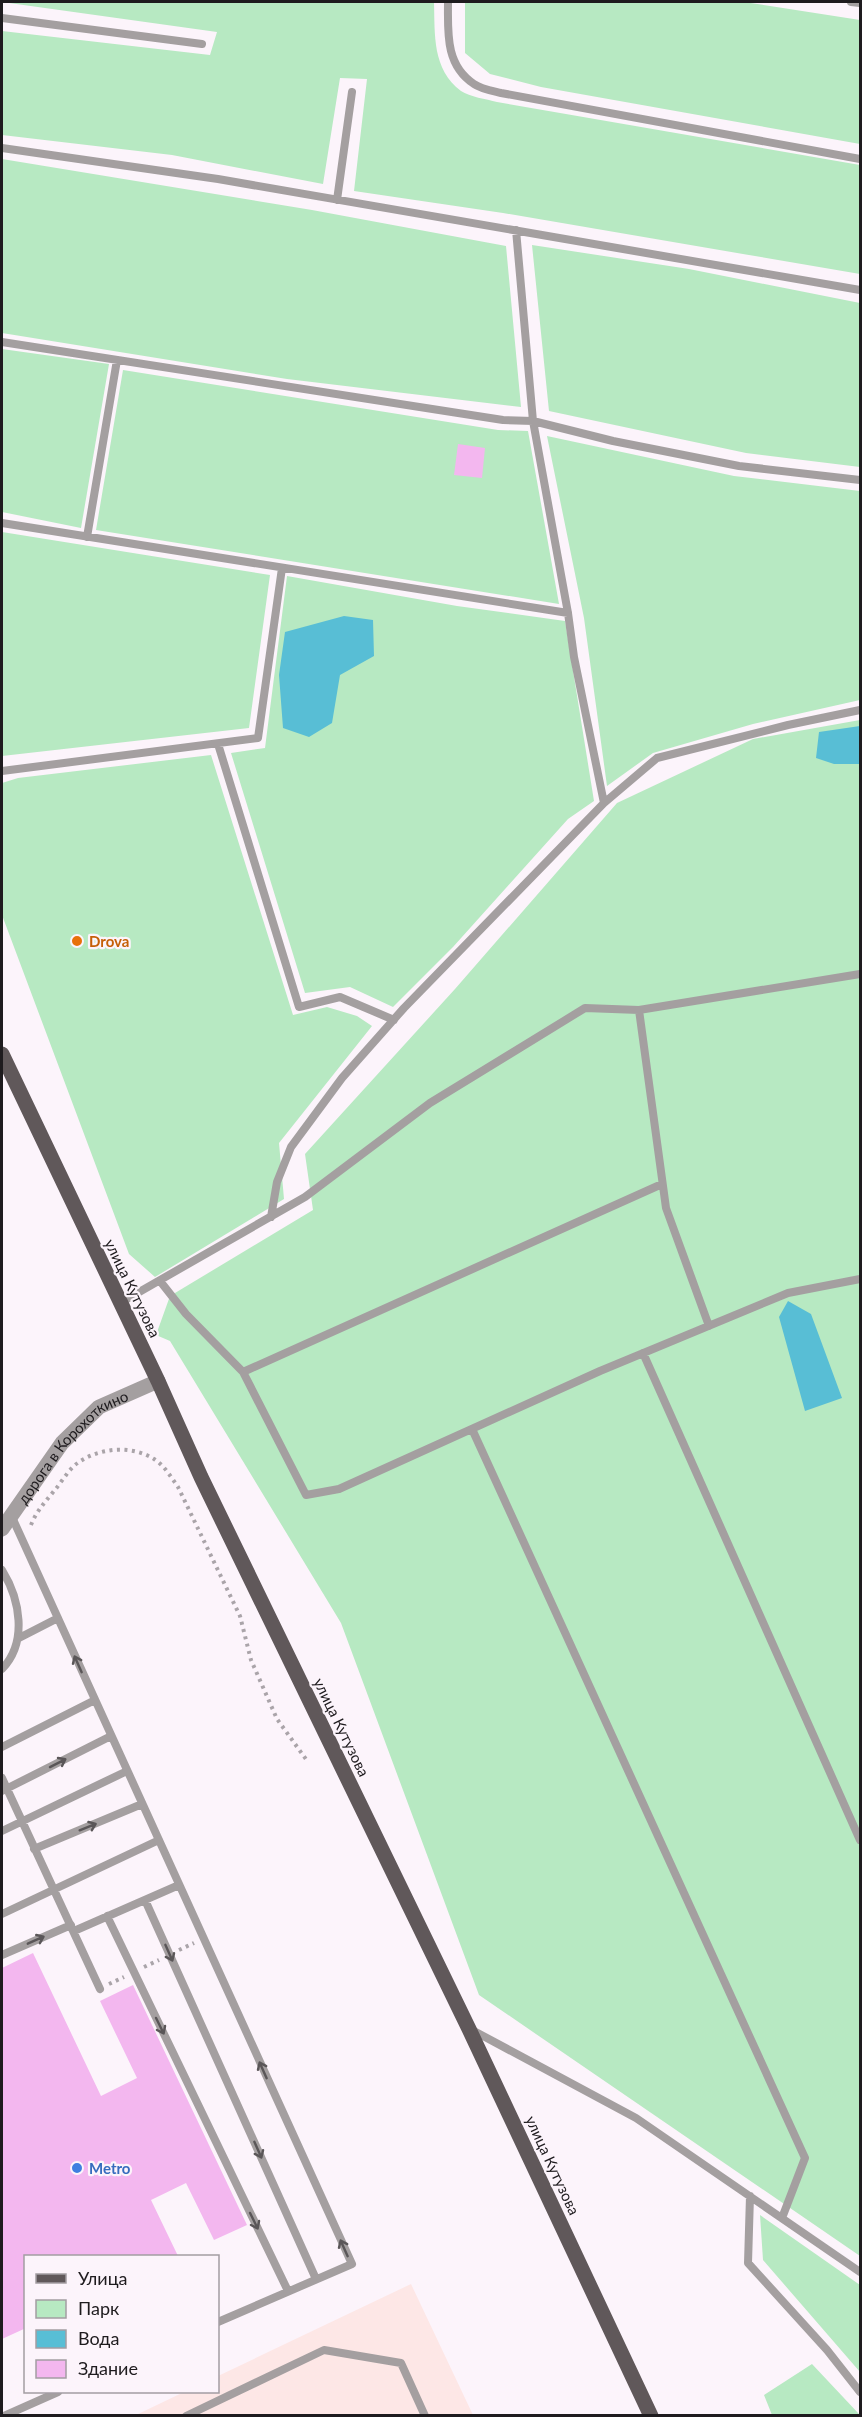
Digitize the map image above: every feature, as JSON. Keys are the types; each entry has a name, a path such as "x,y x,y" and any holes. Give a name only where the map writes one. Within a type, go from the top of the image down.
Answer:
{"main road":[{"name":"улица Кутузова","path":"2,1054 158,1381 206,1488 469,2029 651,2415"}],"street":[{"name":"дорога в Корохоткино","path":"2,1529 62,1443 99,1407 158,1381"}],"lane":[{"path":"448,2 448,32 452,59 459,72 476,85 501,93 861,159"},
{"path":"851,2 861,3"},
{"path":"2,18 202,44"},
{"path":"337,200 352,92"},
{"path":"2,148 218,179 861,290"},
{"path":"516,230 533,421 574,657 604,803"},
{"path":"2,342 503,420 533,421 614,441 739,466 861,480"},
{"path":"87,537 117,360"},
{"path":"2,523 568,613"},
{"path":"2,771 258,738 282,568"},
{"path":"271,1217 277,1182 291,1147 342,1078 394,1020 604,803 657,758 788,725 861,710"},
{"path":"218,744 299,1007 340,997 394,1020"},
{"path":"120,1303 305,1197 430,1102 585,1008 639,1010 861,974"},
{"path":"639,1010 666,1208 709,1326"},
{"path":"243,1371 662,1184"},
{"path":"160,1281 186,1314 243,1371 306,1495 339,1489 643,1353 788,1293 861,1279"},
{"path":"643,1353 861,1840"},
{"path":"472,1429 805,2158 782,2218"},
{"path":"10,1515 352,2264 219,2322"},
{"path":"2,1570 18,1609 18,1638 2,1669"},
{"path":"18,1638 58,1618"},
{"path":"2,1747 95,1700"},
{"path":"4,1790 111,1736"},
{"path":"2,1831 127,1771"},
{"path":"2,1778 4,1790 22,1823 100,1989"},
{"path":"34,1849 142,1804"},
{"path":"2,1914 159,1840"},
{"path":"2,1955 107,1916 179,1885"},
{"path":"145,1900 316,2279"},
{"path":"107,1916 288,2291"},
{"path":"469,2029 636,2118 861,2272"},
{"path":"750,2196 748,2263 827,2350 861,2392"},
{"path":"186,2415 324,2350 401,2363 425,2415"},
{"path":"4,2415 54,2393"}],"path":[{"path":"31,1532 35,1515 74,1466 91,1455 115,1450 136,1450 155,1459 170,1474 178,1487 240,1616 251,1660 277,1719 308,1762"},
{"path":"100,1989 203,1938"}],"shaded area":[{"path":"411,2284 473,2415 134,2416 182,2393 219,2393 219,2376"}],"green space":[{"path":"2,2 434,2 435,39 440,62 452,82 469,95 497,102 860,165 860,274 503,213 354,191 367,79 340,78 323,184 172,155 2,135 2,31 210,55 217,32"},
{"path":"465,2 744,2 860,20 860,144 541,87 490,74 465,53"},
{"path":"2,159 312,210 506,246 521,407 287,379 2,333"},
{"path":"532,245 689,269 860,303 860,467 746,453 549,411"},
{"path":"2,349 109,364 81,528 2,512"},
{"path":"123,370 498,430 528,431 559,604 96,530"},
{"path":"547,436 734,476 860,491 860,700 753,724 653,753 607,786 584,618"},
{"path":"2,532 270,575 249,728 2,756"},
{"path":"287,576 457,606 565,621 594,801 568,819 453,947 393,1007 350,987 305,993 231,753 265,748"},
{"path":"860,720 860,2256 479,1995 341,1623 170,1341 156,1335 170,1296 313,1210 305,1154 455,989 617,803 753,739"},
{"path":"211,755 293,1015 327,1007 357,1016 372,1026 279,1143 284,1199 155,1277 129,1254 2,915 2,783 18,778"},
{"path":"760,2215 860,2285 860,2372 763,2260"},
{"path":"812,2364 859,2415 772,2415 764,2395"}],"water":[{"path":"344,616 373,620 374,656 340,675 332,723 309,737 283,728 279,675 285,632"},
{"path":"860,726 860,764 834,764 816,758 819,732"},
{"path":"788,1301 811,1314 842,1398 805,1411 779,1317"}],"building":[{"path":"458,444 485,448 482,478 454,475"},
{"name":"Metro","path":"33,1953 101,2096 137,2078 100,2001 133,1985 247,2225 214,2240 186,2183 151,2200 178,2255 24,2255 24,2329 2,2339 2,1968"}],"place":[{"name":"Drova","path":"77,941"},
{"name":"Metro","path":"77,2168"}]}
